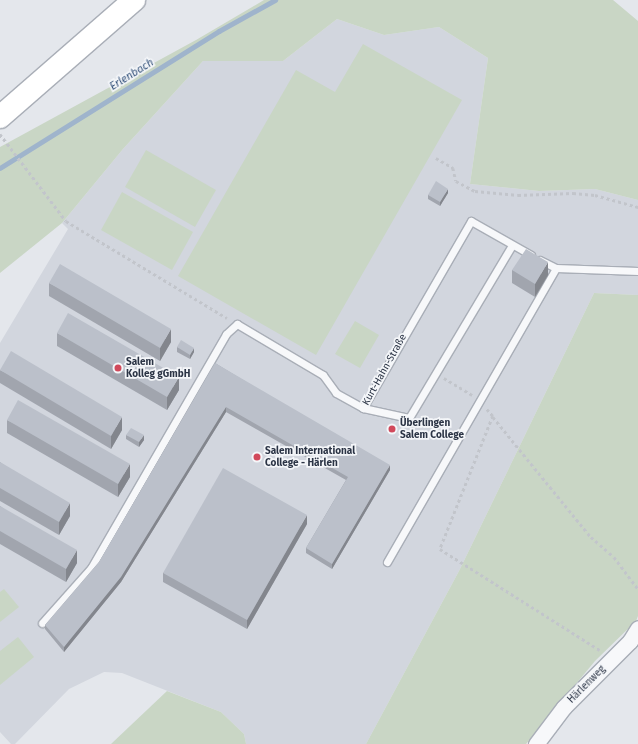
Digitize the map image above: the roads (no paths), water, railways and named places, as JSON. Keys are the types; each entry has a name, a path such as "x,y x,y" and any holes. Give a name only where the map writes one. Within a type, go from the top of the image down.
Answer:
{"main road":[{"path":"0,117 134,0"}],"street":[{"name":"Härlenweg","path":"536,744 564,707 630,641 638,628"}],"lane":[{"name":"Kurt-Hahn-Straße","path":"512,245 410,418 363,408 471,221 556,268 638,272"},
{"path":"387,562 556,268"},
{"path":"42,622 91,568 226,334 237,324 323,375 336,393 363,408"}],"waterway":[{"name":"Erlenbach","path":"0,168 219,31 275,0"}],"place":[{"name":"Salem Kolleg gGmbH","path":"118,368"},
{"name":"Überlingen Salem College","path":"392,429"},
{"name":"Salem International College - Härlen","path":"257,457"}]}
